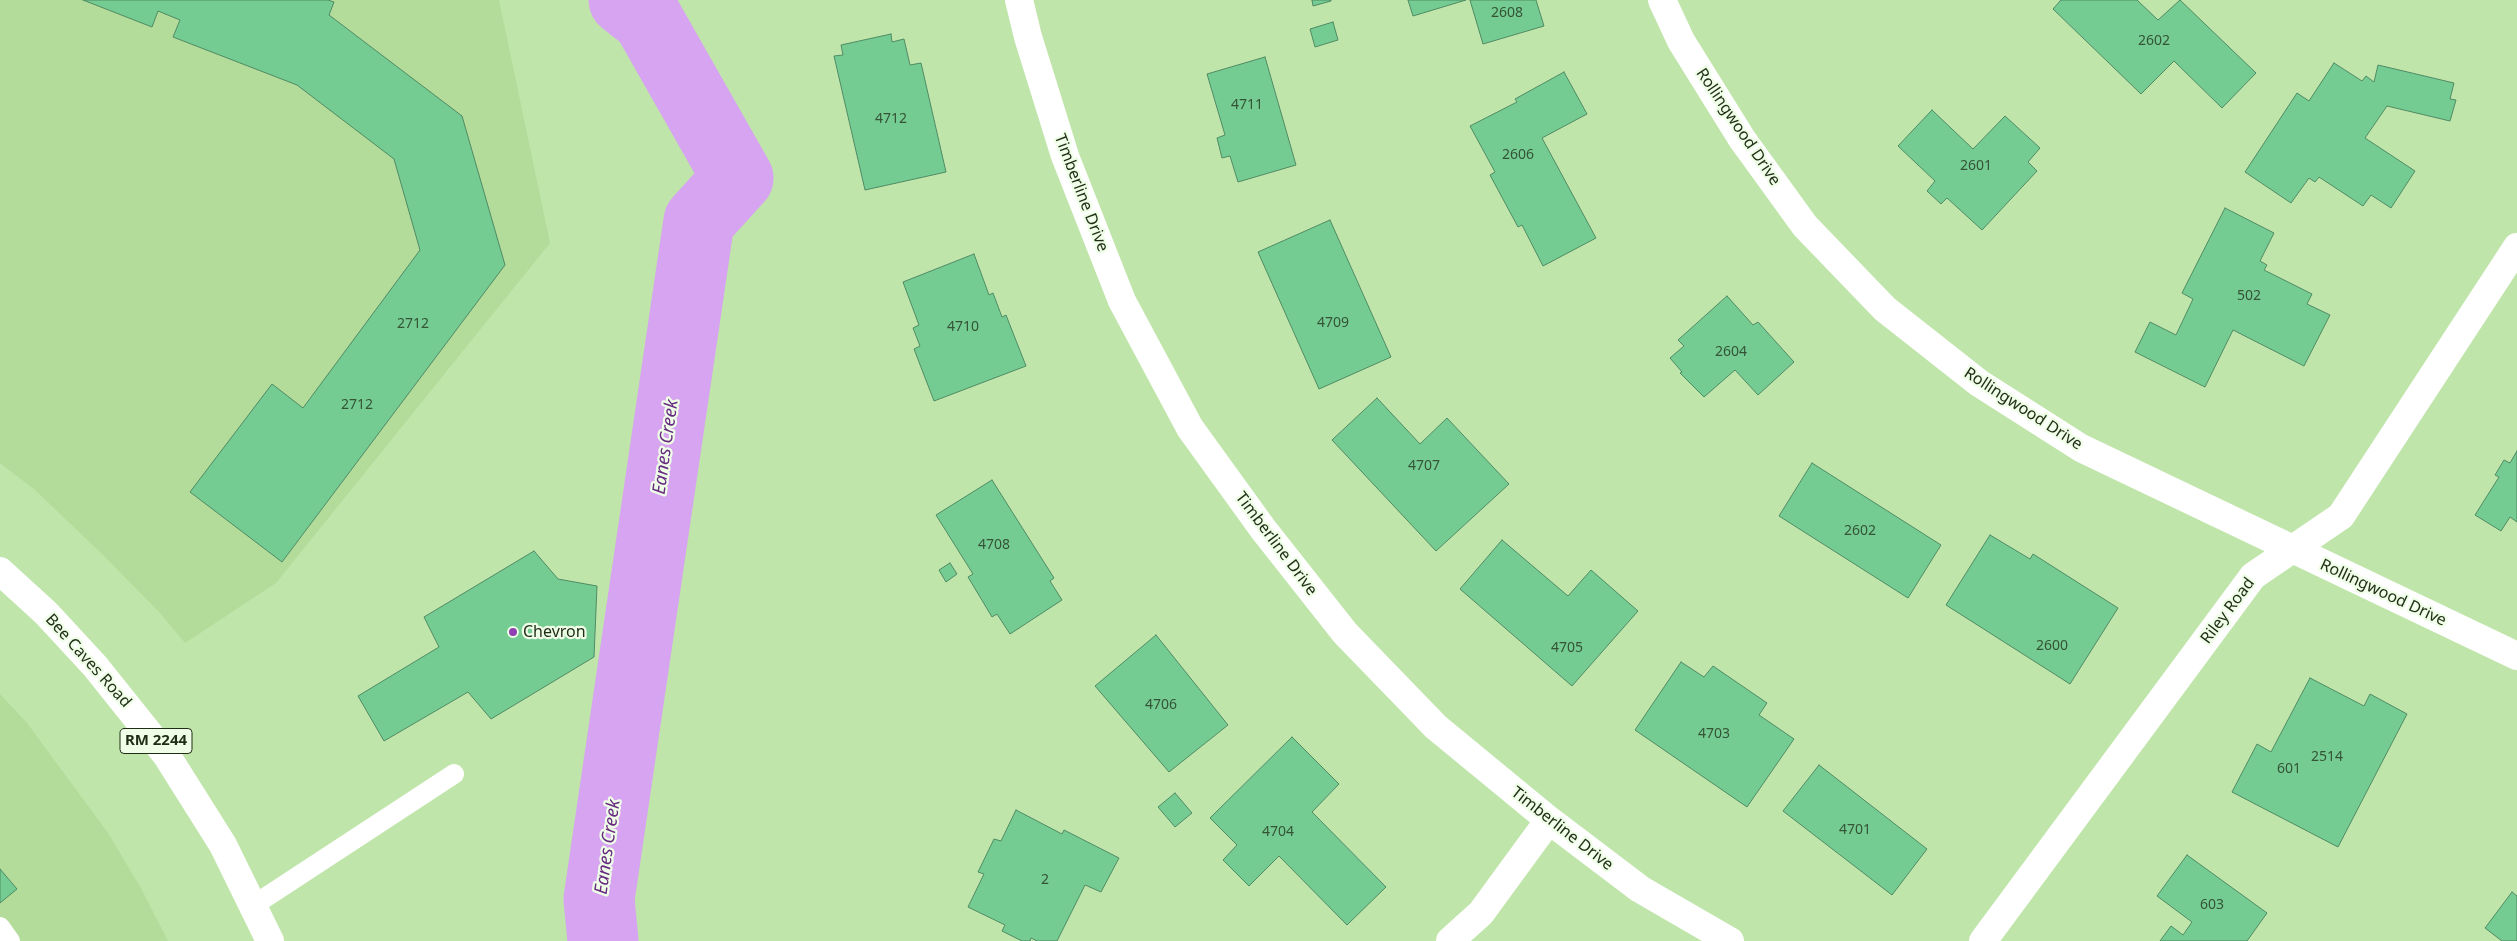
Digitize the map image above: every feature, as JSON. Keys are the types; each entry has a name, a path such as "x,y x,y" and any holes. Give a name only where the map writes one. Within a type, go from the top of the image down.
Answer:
{"street":[{"name":"Timberline Drive","path":"1019,0 1064,156 1122,301 1190,428 1263,529 1344,633 1436,727 1548,820 1640,889 1730,941"},
{"name":"Rollingwood Drive","path":"1662,0 1681,41 1742,139 1805,226 1885,309 1979,383 2081,448 2291,550 2517,656"},
{"name":"Riley Road","path":"1983,941 2253,576 2340,516 2517,247"},
{"name":"Bee Caves Road","path":"0,571 62,630 147,730 205,814 254,905 270,941"},
{"path":"1450,941 1481,913 1548,820"}],"lane":[{"path":"254,905 454,774"},
{"path":"0,927 10,941"}],"shaded area":[{"path":"0,0 499,0 550,243 276,583 185,643 160,613 103,555 35,490 0,463"},
{"path":"0,694 27,723 108,833 142,890 168,941 0,941"}],"building":[{"path":"83,0 328,0 334,2 329,15 462,116 505,265 282,562 190,492 272,384 303,408 420,250 394,159 297,85 173,37 180,20 158,11 152,27"},
{"path":"1312,0 1331,0 1331,1 1313,6"},
{"path":"1408,0 1466,0 1413,16"},
{"path":"1470,0 1536,0 1544,26 1483,44"},
{"path":"2061,0 2137,0 2158,20 2180,0 2256,73 2222,108 2174,61 2141,94 2053,9"},
{"path":"1333,22 1338,40 1315,47 1310,29"},
{"path":"891,34 892,42 904,39 910,65 921,63 946,172 865,190 834,56 843,55 841,45"},
{"path":"1265,57 1296,165 1238,182 1230,156 1222,158 1217,138 1225,135 1207,74"},
{"path":"2334,63 2362,81 2366,76 2374,82 2378,65 2454,83 2450,99 2456,100 2450,121 2387,106 2365,138 2415,171 2391,208 2371,195 2363,206 2319,177 2315,182 2309,178 2291,203 2245,172 2297,93 2309,101"},
{"path":"1564,72 1587,114 1542,138 1596,238 1543,266 1522,225 1518,227 1490,175 1495,172 1470,126 1517,102 1515,99"},
{"path":"1932,110 1973,149 2005,116 2040,148 2028,162 2037,171 1982,230 1947,198 1941,204 1927,191 1935,181 1898,146"},
{"path":"2225,208 2274,233 2260,261 2267,265 2264,270 2312,294 2307,304 2330,315 2304,366 2233,330 2205,387 2135,352 2150,322 2176,335 2193,299 2182,293"},
{"path":"1330,220 1391,357 1319,389 1258,252"},
{"path":"974,254 989,295 993,293 1002,317 1006,315 1026,366 934,401 914,349 920,346 913,328 919,325 903,282"},
{"path":"1727,296 1753,325 1758,322 1794,362 1758,395 1735,370 1704,397 1680,373 1682,372 1670,358 1684,346 1678,340"},
{"path":"1377,398 1420,444 1447,418 1509,484 1436,551 1332,440"},
{"path":"2517,451 2517,522 2510,517 2501,531 2475,515 2499,477 2495,475 2504,460 2510,463"},
{"path":"1812,463 1941,545 1908,598 1779,516"},
{"path":"992,480 1054,578 1050,581 1062,600 1010,634 997,614 992,617 968,577 973,574 936,515"},
{"path":"1990,535 2030,559 2033,554 2118,608 2070,684 1946,605"},
{"path":"1502,540 1568,596 1591,570 1638,611 1572,686 1460,589"},
{"name":"Chevron","path":"534,551 558,579 597,586 594,657 491,719 468,692 384,741 358,696 439,647 424,617"},
{"path":"950,563 957,574 946,582 939,570"},
{"path":"1156,635 1228,725 1169,772 1095,686"},
{"path":"1681,662 1704,677 1713,666 1767,703 1759,715 1794,739 1747,807 1635,730"},
{"path":"2310,678 2364,706 2370,694 2407,714 2338,847 2232,792 2257,744 2271,752"},
{"path":"1292,737 1339,784 1312,812 1386,887 1347,925 1279,856 1249,886 1223,860 1237,845 1210,818"},
{"path":"1819,765 1927,849 1892,895 1783,811"},
{"path":"1175,793 1192,813 1175,827 1158,807"},
{"path":"1016,810 1062,834 1064,830 1119,858 1101,892 1085,885 1057,941 1037,941 1031,938 1030,941 1022,941 1002,931 1005,925 968,907 984,874 978,872 994,839 1001,841"},
{"path":"2187,855 2267,913 2247,941 2160,941 2171,926 2183,935 2192,922 2157,896"},
{"path":"0,869 17,889 0,903"},
{"path":"2512,892 2517,896 2517,941 2502,941 2485,928"}],"waterway":[{"name":"Eanes Creek","path":"603,941 599,899 699,221 738,178 647,18 624,0"}],"place":[{"name":"Chevron","path":"513,632"}]}
